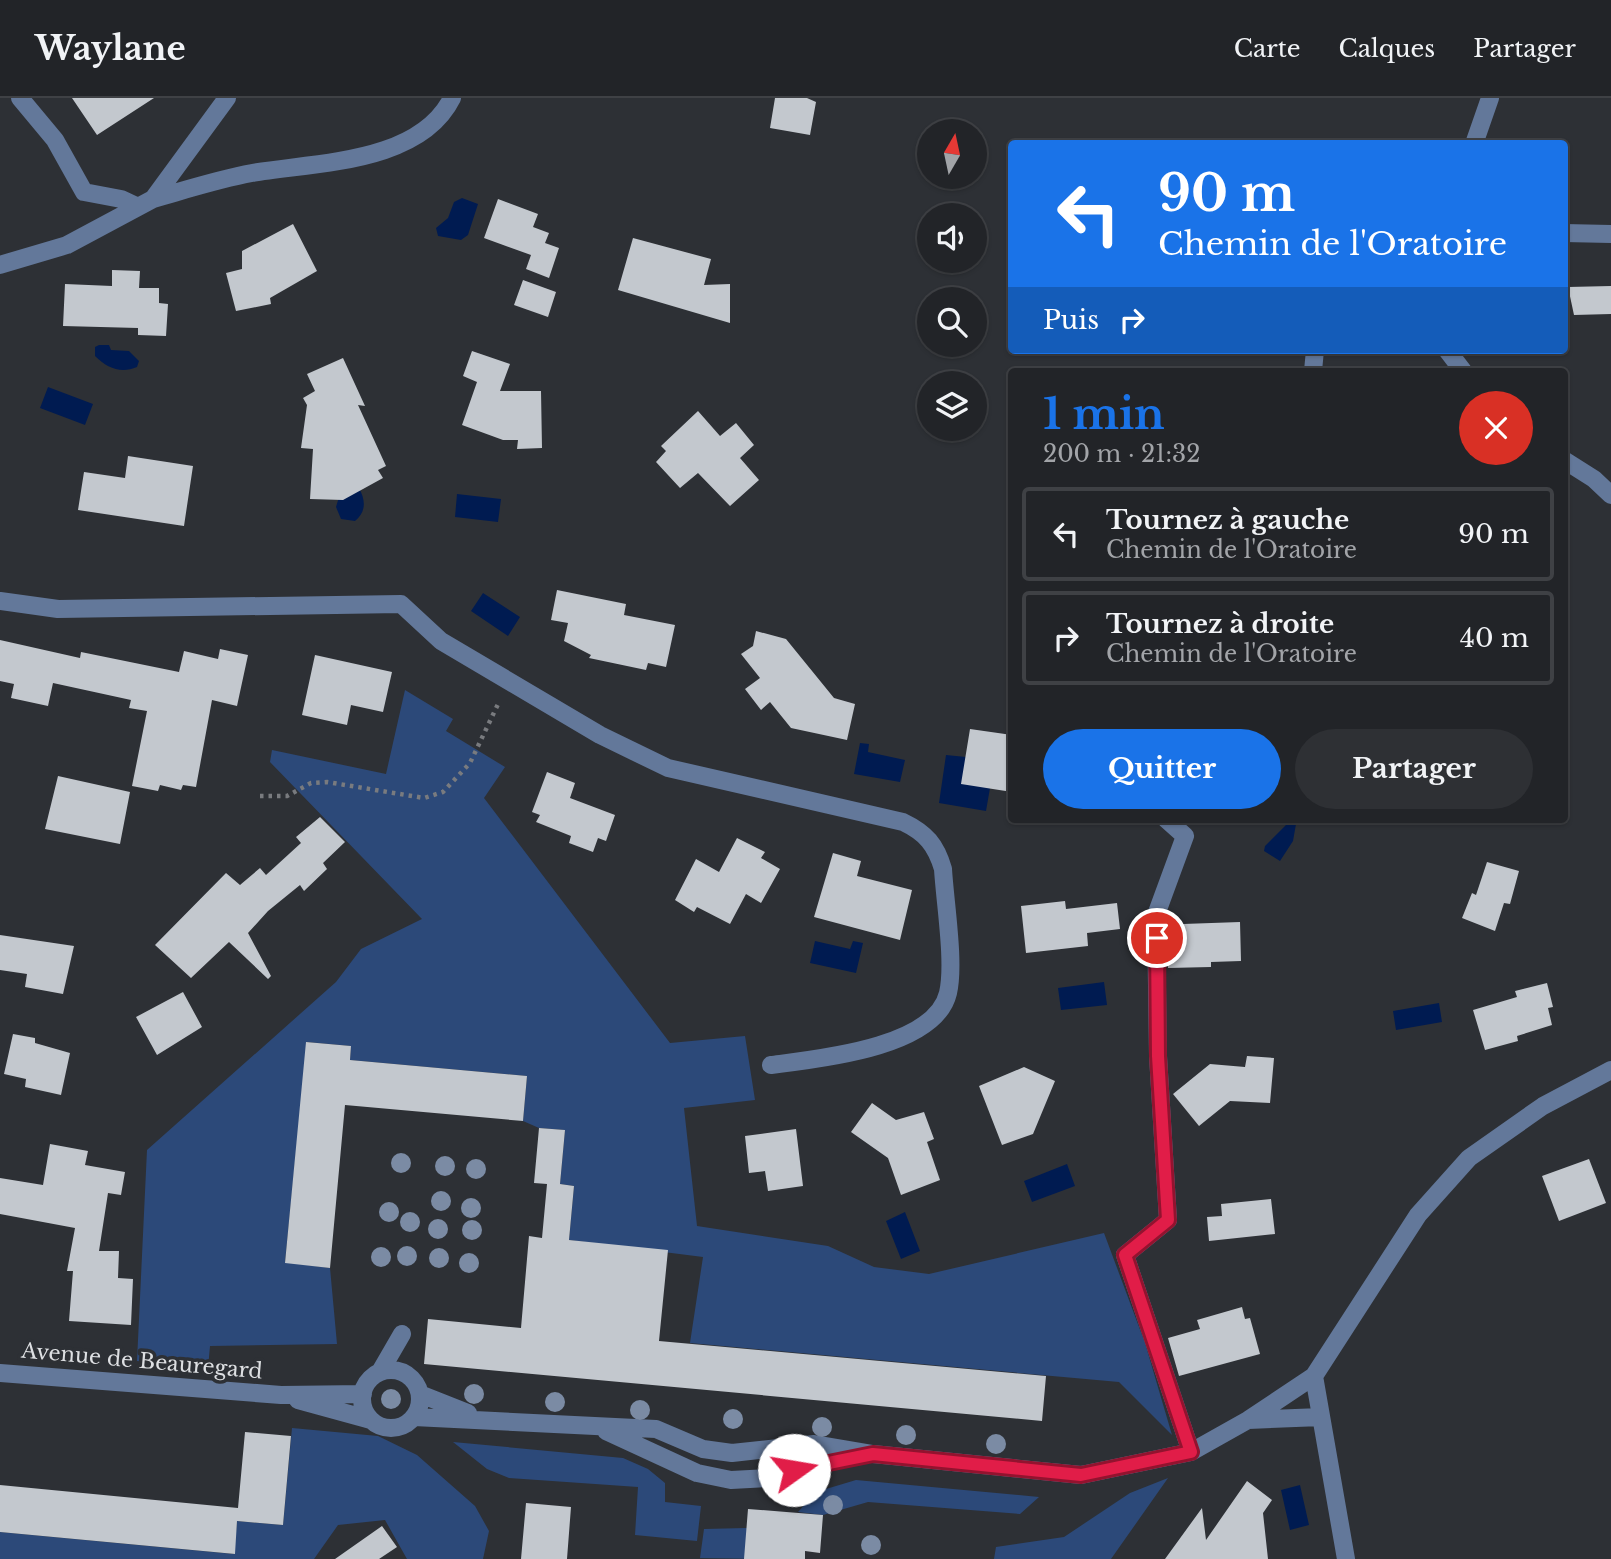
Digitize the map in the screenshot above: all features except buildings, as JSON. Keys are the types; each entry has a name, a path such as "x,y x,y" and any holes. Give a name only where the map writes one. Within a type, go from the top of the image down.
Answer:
{"street":[{"path":"20,98 55,140 84,192 145,203"},
{"path":"145,203 227,98"},
{"path":"0,265 67,245 145,203 251,174 351,160 386,149 415,136 437,120 452,98"},
{"path":"1475,140 1490,98"},
{"path":"1568,233 1611,234"},
{"path":"1450,354 1461,368"},
{"path":"1568,462 1594,478 1611,495"},
{"path":"0,601 58,609 401,604 441,641 600,735 668,768 903,822 920,830 931,841 943,869 949,978 943,1007 930,1023 870,1049 840,1057 771,1065"},
{"path":"1170,823 1185,836 1156,915 1158,1056 1168,1220 1125,1255 1191,1452"},
{"path":"407,1375 389,1370 372,1377 363,1394 365,1412 379,1426 398,1427 414,1418 487,1419 656,1429 703,1449 732,1453 814,1444 873,1454 1081,1475 1191,1452 1248,1420 1314,1376 1418,1216 1469,1158 1542,1106 1611,1070"},
{"path":"380,1372 402,1334 407,1375 420,1394 487,1419"},
{"name":"Avenue de Beauregard","path":"0,1373 281,1395 363,1394"},
{"path":"1314,1376 1346,1559"},
{"path":"414,1418 420,1394"},
{"name":"Avenue de Beauregard","path":"281,1395 371,1420"},
{"path":"1248,1420 1321,1417"},
{"path":"598,1427 697,1473 732,1480 768,1478 819,1463 873,1454"}],"path":[{"path":"260,796 287,796 311,783 327,782 424,798 443,792 470,763 510,681"}],"shaded area":[{"path":"462,198 478,204 468,235 461,240 438,236 436,228 448,218 454,202"},
{"path":"109,345 111,350 129,351 139,361 137,367 120,370 104,364 95,356 95,347"},
{"path":"48,387 93,404 85,425 40,408"},
{"path":"359,488 364,502 361,514 355,521 341,519 336,507 339,497"},
{"path":"457,494 501,499 498,522 455,517"},
{"path":"483,593 520,617 508,636 471,611"},
{"path":"405,690 453,719 446,731 505,767 484,798 670,1043 745,1036 755,1100 684,1108 697,1226 828,1246 874,1267 929,1274 1104,1233 1145,1343 1172,1435 1119,1382 690,1343 703,1257 569,1240 574,1186 560,1184 565,1130 539,1128 523,1121 527,1076 350,1060 351,1046 307,1042 285,1262 330,1268 337,1344 210,1346 208,1368 137,1361 147,1150 336,982 361,949 422,919 270,762 272,750 386,774"},
{"path":"860,743 869,744 868,752 905,760 900,782 854,774"},
{"path":"946,755 966,757 990,788 986,811 939,803"},
{"path":"1288,823 1296,824 1293,841 1280,861 1264,851 1265,846"},
{"path":"815,941 850,949 853,941 863,943 856,973 810,963"},
{"path":"1104,982 1107,1005 1061,1010 1058,988"},
{"path":"1439,1003 1442,1022 1396,1030 1393,1011"},
{"path":"1067,1164 1075,1186 1032,1202 1024,1181"},
{"path":"905,1212 920,1251 901,1259 886,1221"},
{"path":"292,1428 378,1436 417,1455 475,1506 489,1531 483,1559 407,1559 385,1520 338,1525 314,1559 0,1559 0,1532 234,1554 237,1521 283,1525"},
{"path":"453,1442 623,1458 648,1469 665,1483 665,1502 701,1506 697,1541 635,1535 638,1487 509,1478 487,1469"},
{"path":"1168,1478 1111,1559 994,1559 996,1547 1064,1537 1130,1493"},
{"path":"856,1480 1039,1497 1020,1514 868,1502 823,1515 798,1512 816,1492"},
{"path":"1300,1485 1309,1525 1290,1530 1281,1490"},
{"path":"746,1528 767,1531 764,1559 700,1558 704,1529"}],"route":[{"path":"794,1470 873,1454 1081,1475 1191,1452 1125,1255 1168,1220 1158,1056 1157,938"}]}
